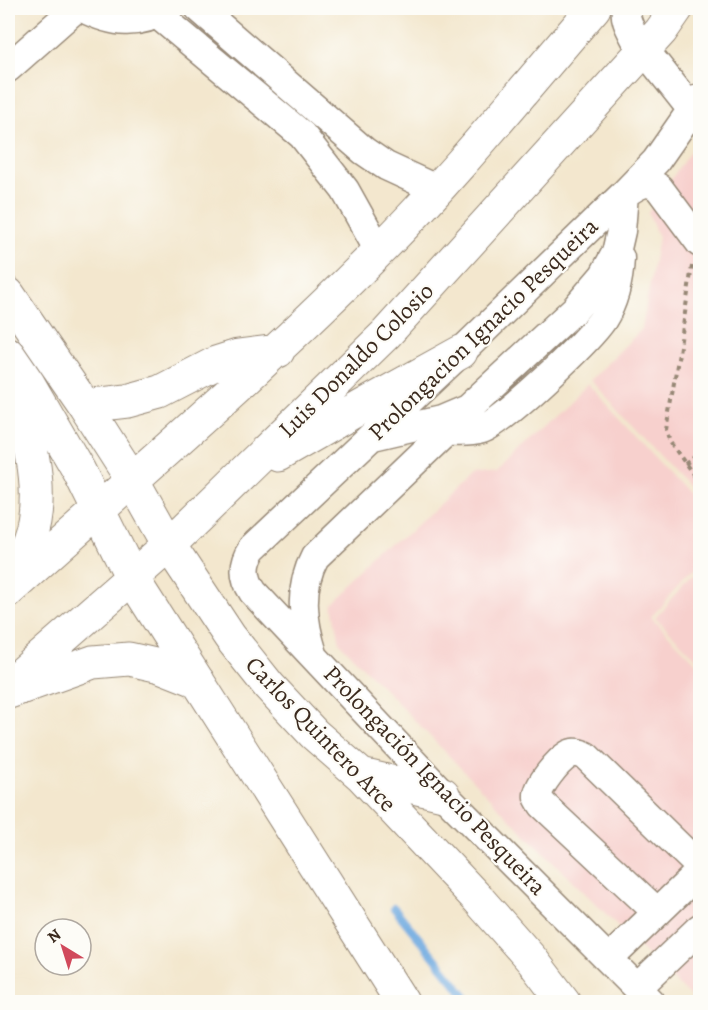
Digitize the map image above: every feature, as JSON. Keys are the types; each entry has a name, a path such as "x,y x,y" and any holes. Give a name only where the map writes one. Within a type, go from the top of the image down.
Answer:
{"main road":[{"path":"8,591 278,351 379,251 438,190 594,8"},
{"name":"Luis Donaldo Colosio","path":"8,686 169,545 230,483 386,334 661,31 677,8"},
{"name":"Carlos Quintero Arce","path":"8,294 85,406 133,481 169,545 230,637 269,686 314,734 361,775 532,960 564,1002"},
{"path":"85,406 127,401 160,392 216,363 238,356 278,351"},
{"path":"230,483 461,352"},
{"path":"8,354 28,383 73,461 132,578 402,1002"},
{"path":"8,371 15,426 35,473 35,506 29,539 8,576"},
{"path":"8,693 93,662 129,659 160,666 198,681"},
{"path":"361,775 443,794"}],"street":[{"path":"8,68 76,8"},
{"path":"83,8 103,18 130,21 163,11 302,135 345,190 379,251"},
{"path":"199,8 364,151 386,166 438,190"},
{"path":"626,8 629,27 644,50 698,109"},
{"name":"Prolongacion Ignacio Pesqueira","path":"253,548 624,194 656,161 698,109"},
{"path":"302,135 323,115"},
{"path":"407,428 447,432 483,429 512,409 588,337 603,319 618,282 624,194 643,182 652,183 659,188 696,253"},
{"path":"313,654 307,634 304,591 307,572 315,557 447,432 467,409 575,309 604,274 616,253 621,231"},
{"path":"370,437 441,420 467,409"},
{"name":"Prolongación Ignacio Pesqueira","path":"253,548 245,564 248,585 443,794 644,995"},
{"path":"609,959 697,873 698,865 586,756 578,752 569,754 538,789 538,797 543,806 657,912"},
{"path":"644,995 696,942"}],"path":[{"path":"696,253 666,430 670,442 700,484"},
{"path":"685,464 700,453"}],"shaded area":[{"path":"700,137 700,499 590,380 642,329 658,237 648,213"},
{"path":"588,384 700,507 700,563 651,617 700,666 700,1002 695,1002 504,813 340,643 333,605 470,475 497,472"},
{"path":"700,568 700,662 655,617"}],"waterway":[{"path":"394,908 471,1002"}]}
